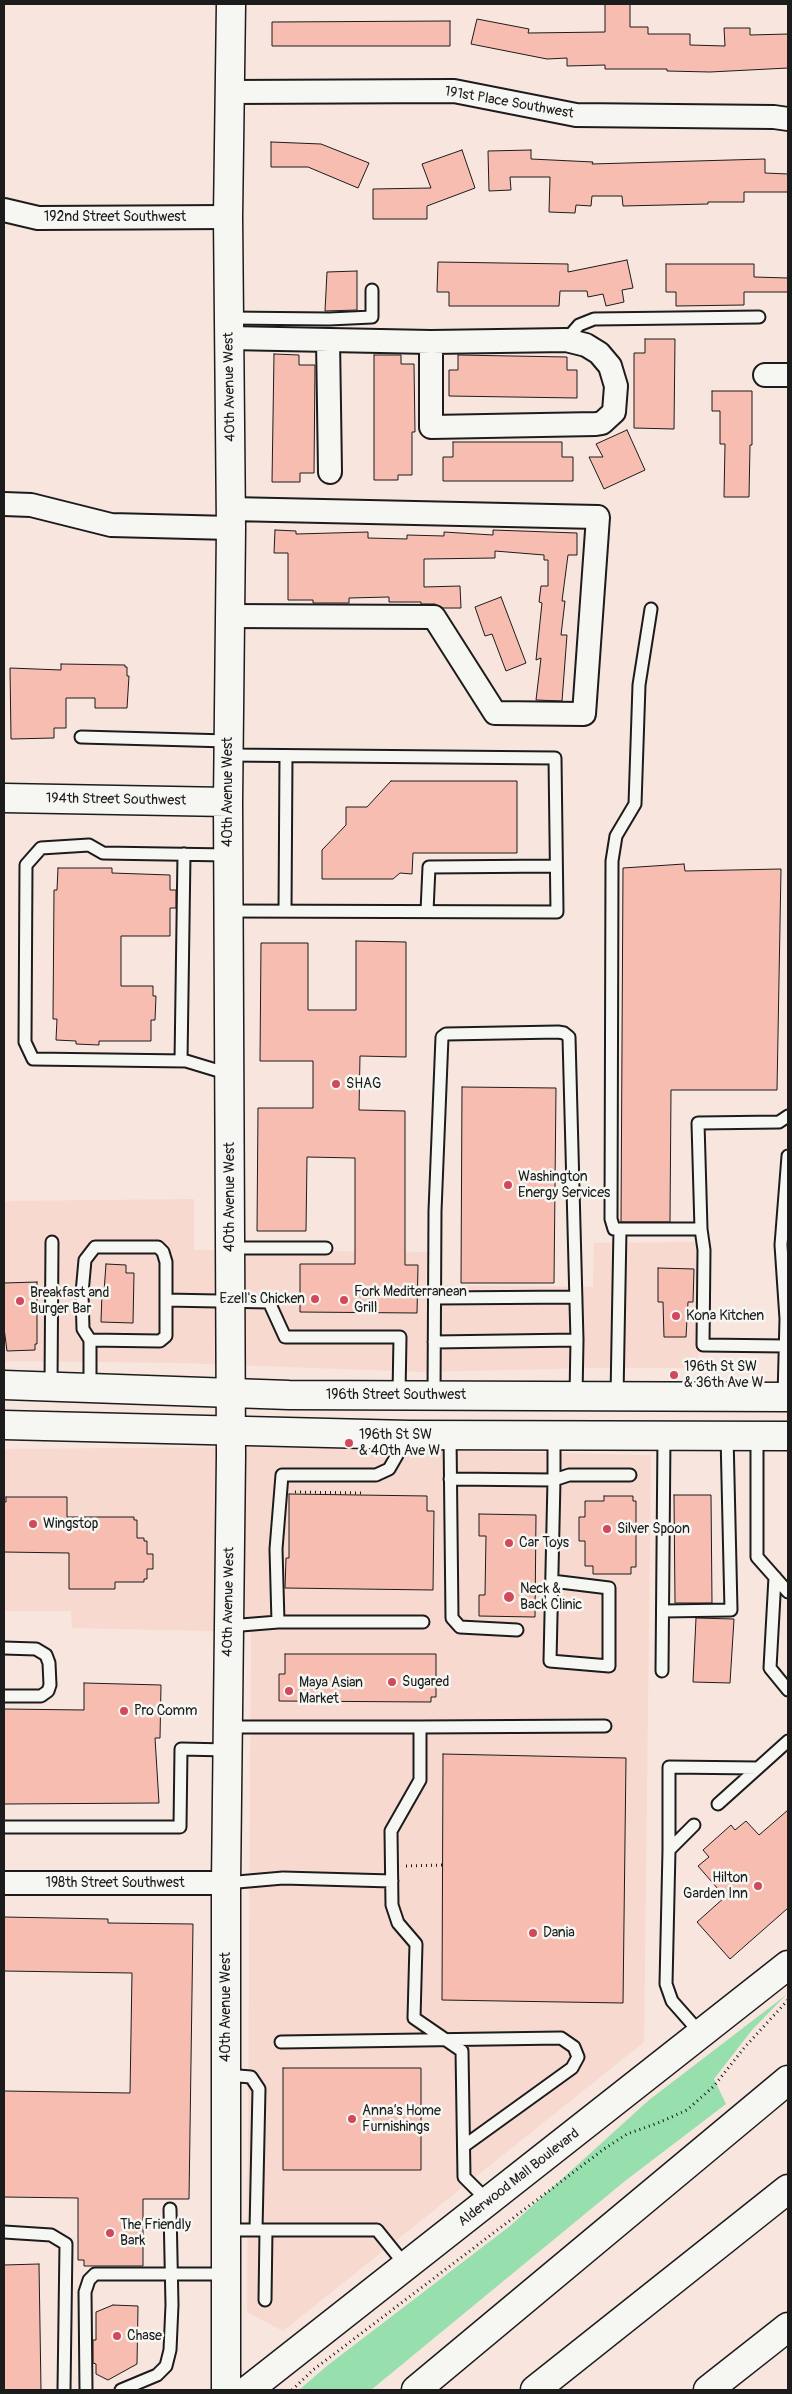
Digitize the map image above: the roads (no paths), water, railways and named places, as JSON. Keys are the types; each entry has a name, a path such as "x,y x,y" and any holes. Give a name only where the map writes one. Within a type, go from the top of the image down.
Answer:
{"main road":[{"name":"40th Avenue West","path":"226,2390 226,1883 230,1430 228,748 231,519 228,217 231,4"},
{"name":"194th Street Southwest","path":"4,798 228,802"},
{"name":"196th Street Southwest","path":"4,1385 230,1393 399,1396 786,1397"},
{"path":"4,1425 409,1435 788,1436"},
{"name":"Alderwood Mall Boulevard","path":"248,2390 702,2035 788,1965"},
{"path":"416,2390 788,2080"},
{"path":"535,2390 788,2189"},
{"path":"708,2390 788,2328"},
{"path":"722,2390 788,2347"}],"street":[{"name":"191st Place Southwest","path":"230,92 454,91 576,115 774,117 788,119"},
{"name":"192nd Street Southwest","path":"4,210 38,218 228,217"},
{"path":"229,328 328,340 431,342 566,340 586,345 598,353 610,366 615,378 617,392 614,412 602,422 596,424 431,427 431,342"},
{"path":"328,340 330,472"},
{"path":"765,375 788,375"},
{"path":"4,504 31,505 110,524 231,519 598,517 584,714 495,713 434,617 230,616"},
{"name":"198th Street Southwest","path":"4,1883 226,1883"}],"lane":[{"path":"229,328 329,319 372,318 372,290"},
{"path":"566,340 579,324 594,319 759,316"},
{"path":"651,609 639,685 635,804 616,836 612,861 611,1219 614,1230 701,1229"},
{"path":"81,737 228,748 286,756 555,758 557,912 228,911"},
{"path":"285,911 286,756"},
{"path":"228,855 103,853 89,845 41,848 26,865 25,1042 33,1059 181,1061 229,1074"},
{"path":"181,1061 184,854"},
{"path":"427,911 429,867 556,866"},
{"path":"434,1396 435,1211 442,1037 446,1034 558,1032 564,1033 569,1037 577,1340 576,1396"},
{"path":"784,1346 703,1345 704,1250 701,1229 698,1123 779,1122 788,1116"},
{"path":"786,1397 784,1346 787,1320 781,1245 788,1156"},
{"path":"617,1396 620,1230"},
{"path":"51,1386 52,1242"},
{"path":"90,1340 160,1341 166,1336 166,1262 163,1252 158,1247 96,1247 85,1260 82,1293 83,1329 90,1340 90,1387"},
{"path":"230,1248 326,1248"},
{"path":"784,1286 788,1268"},
{"path":"434,1298 576,1297"},
{"path":"166,1300 268,1302 285,1337 400,1337 399,1396"},
{"path":"434,1342 577,1340"},
{"path":"278,1622 277,1521 282,1474 376,1474 389,1469 409,1435"},
{"path":"450,1435 452,1618 460,1627 517,1630"},
{"path":"663,1611 730,1610 727,1435"},
{"path":"756,1435 756,1557 788,1592"},
{"path":"552,1581 609,1588 609,1666 550,1661 554,1436"},
{"path":"662,1671 664,1436"},
{"path":"450,1479 554,1480 569,1475 630,1475"},
{"path":"775,1577 770,1668 788,1690"},
{"path":"229,1626 278,1622 423,1622"},
{"path":"4,1648 36,1649 46,1655 50,1663 50,1685 48,1691 41,1696 4,1696"},
{"path":"4,1826 180,1827 182,1749 228,1738 420,1728 605,1726"},
{"path":"420,1728 420,1780 391,1831 393,1866 392,1905 398,1922 416,1944 414,2018 462,2051 464,2177 488,2202"},
{"path":"718,1804 788,1741"},
{"path":"702,2035 672,2001 666,1984 670,1767 758,1768"},
{"path":"669,1850 694,1826"},
{"path":"226,1883 283,1878 392,1881"},
{"path":"281,2042 561,2038 574,2048 578,2057 572,2068 464,2146"},
{"path":"226,2075 251,2077 259,2089 261,2230 265,2300"},
{"path":"121,2390 157,2375 166,2366 170,2350 172,2274 170,2209"},
{"path":"226,2230 377,2230 406,2266"},
{"path":"4,2232 51,2235 66,2244 64,2390"},
{"path":"86,2390 85,2292 95,2274 226,2274"}],"place":[{"name":"SHAG","path":"336,1084"},
{"name":"Washington Energy Services","path":"508,1185"},
{"name":"Ezell's Chicken","path":"315,1299"},
{"name":"Fork Mediterranean Grill","path":"344,1300"},
{"name":"Breakfast and Burger Bar","path":"20,1301"},
{"name":"Kona Kitchen","path":"676,1316"},
{"name":"196th St SW & 36th Ave W","path":"674,1375"},
{"name":"196th St SW & 40th Ave W","path":"349,1443"},
{"name":"Wingstop","path":"33,1524"},
{"name":"Silver Spoon","path":"607,1529"},
{"name":"Car Toys","path":"509,1543"},
{"name":"Neck & Back Clinic","path":"509,1597"},
{"name":"Sugared","path":"392,1682"},
{"name":"Maya Asian Market","path":"289,1691"},
{"name":"Pro Comm","path":"124,1711"},
{"name":"Hilton Garden Inn","path":"758,1886"},
{"name":"Dania","path":"533,1933"},
{"name":"Anna’s Home Furnishings","path":"352,2119"},
{"name":"The Friendly Bark","path":"110,2233"},
{"name":"Chase","path":"117,2336"}]}
